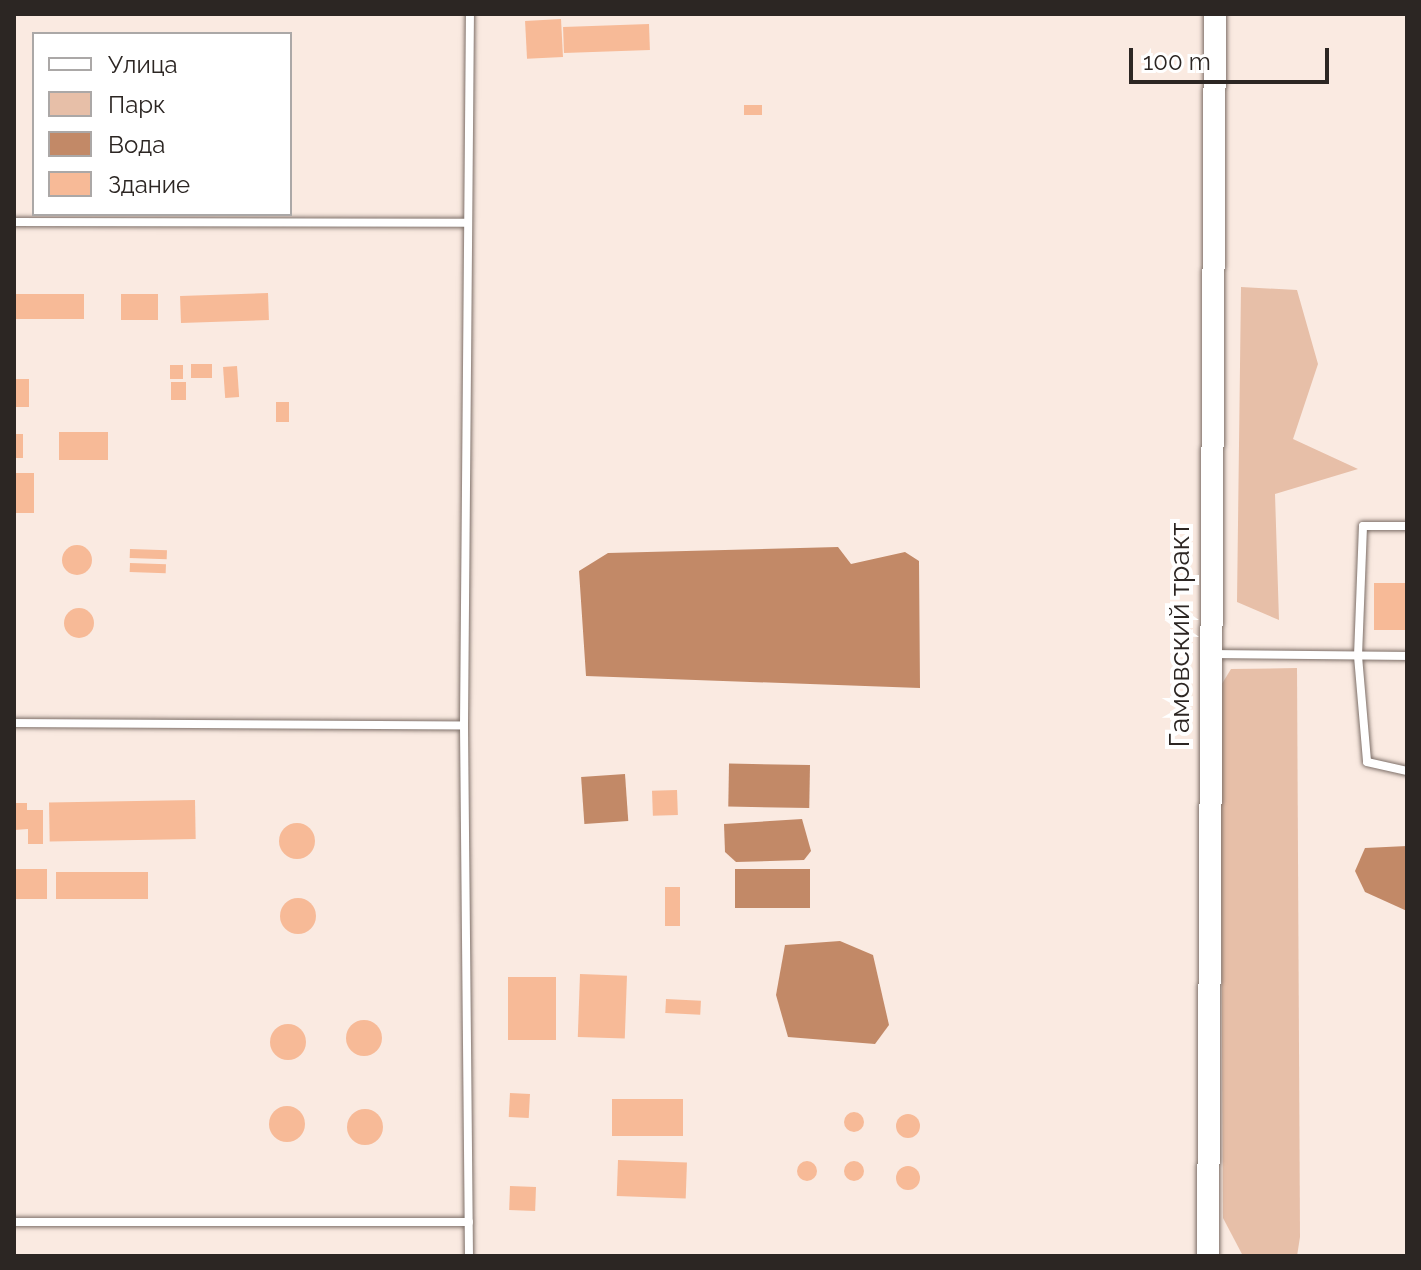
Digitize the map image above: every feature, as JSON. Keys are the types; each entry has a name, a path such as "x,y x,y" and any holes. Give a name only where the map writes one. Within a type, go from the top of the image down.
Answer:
{"street":[{"name":"Гамовский тракт","path":"1208,1256 1215,14"}],"lane":[{"path":"469,1256 464,725 470,14"},
{"path":"14,222 466,223"},
{"path":"1407,526 1363,526 1358,656 1367,762 1407,771"},
{"path":"1210,654 1407,656"},
{"path":"14,723 464,725"},
{"path":"14,1222 469,1222"}],"green space":[{"path":"1241,287 1297,290 1318,364 1293,439 1358,469 1275,494 1279,620 1237,602"},
{"path":"1297,668 1300,1237 1297,1256 1243,1256 1223,1218 1220,687 1231,669"}],"water":[{"path":"838,547 851,564 905,552 919,561 920,688 586,676 579,571 608,553"},
{"path":"729,764 810,765 809,808 728,807"},
{"path":"625,774 628,821 584,824 581,777"},
{"path":"802,819 811,851 804,860 736,862 725,852 724,824"},
{"path":"1407,846 1407,911 1365,892 1355,871 1365,848"},
{"path":"735,869 810,869 810,908 735,908"},
{"path":"840,941 873,955 889,1025 875,1044 788,1037 776,995 785,945"}],"building":[{"path":"561,19 563,57 527,59 525,21"},
{"path":"649,24 650,50 564,53 563,27"},
{"path":"744,105 762,105 762,115 744,115"},
{"path":"268,293 269,320 181,323 180,296"},
{"path":"14,294 84,294 84,319 14,319"},
{"path":"121,294 158,294 158,320 121,320"},
{"path":"191,364 212,364 212,378 191,378"},
{"path":"170,365 183,365 183,379 170,379"},
{"path":"237,366 239,397 225,398 223,367"},
{"path":"16,379 29,379 29,407 16,407"},
{"path":"171,382 186,382 186,400 171,400"},
{"path":"276,402 289,402 289,422 276,422"},
{"path":"59,432 108,432 108,460 59,460"},
{"path":"14,434 23,434 23,458 14,458"},
{"path":"14,473 34,473 34,513 14,513"},
{"path":"77,545 88,549 92,560 88,571 77,575 66,571 62,560 66,549"},
{"path":"130,549 167,550 167,559 130,558"},
{"path":"130,563 166,564 166,573 130,572"},
{"path":"1374,583 1407,583 1407,630 1374,630"},
{"path":"79,608 90,612 94,623 90,634 79,638 68,634 64,623 68,612"},
{"path":"677,790 678,815 653,816 652,791"},
{"path":"195,800 196,839 50,842 49,803"},
{"path":"14,803 27,803 27,810 43,810 43,844 28,844 28,829 14,830"},
{"path":"297,823 310,828 315,841 310,854 297,859 284,854 279,841 284,828"},
{"path":"14,869 47,869 47,899 14,899"},
{"path":"56,872 148,872 148,899 56,899"},
{"path":"665,887 680,887 680,926 665,926"},
{"path":"298,898 311,903 316,916 311,929 298,934 285,929 280,916 285,903"},
{"path":"580,974 627,976 625,1039 578,1037"},
{"path":"508,977 556,977 556,1040 508,1040"},
{"path":"666,999 701,1001 700,1015 665,1013"},
{"path":"364,1020 377,1025 382,1038 377,1051 364,1056 351,1051 346,1038 351,1025"},
{"path":"288,1024 301,1029 306,1042 301,1055 288,1060 275,1055 270,1042 275,1029"},
{"path":"510,1093 530,1094 529,1118 509,1117"},
{"path":"612,1099 683,1099 683,1136 612,1136"},
{"path":"287,1106 300,1111 305,1124 300,1137 287,1142 274,1137 269,1124 274,1111"},
{"path":"365,1109 378,1114 383,1127 378,1140 365,1145 352,1140 347,1127 352,1114"},
{"path":"854,1112 861,1115 864,1122 861,1129 854,1132 847,1129 844,1122 847,1115"},
{"path":"908,1114 916,1118 920,1126 916,1134 908,1138 900,1134 896,1126 900,1118"},
{"path":"618,1160 687,1162 686,1198 617,1196"},
{"path":"807,1161 814,1164 817,1171 814,1178 807,1181 800,1178 797,1171 800,1164"},
{"path":"854,1161 861,1164 864,1171 861,1178 854,1181 847,1178 844,1171 847,1164"},
{"path":"908,1166 916,1170 920,1178 916,1186 908,1190 900,1186 896,1178 900,1170"},
{"path":"510,1186 536,1187 535,1211 509,1210"}]}
